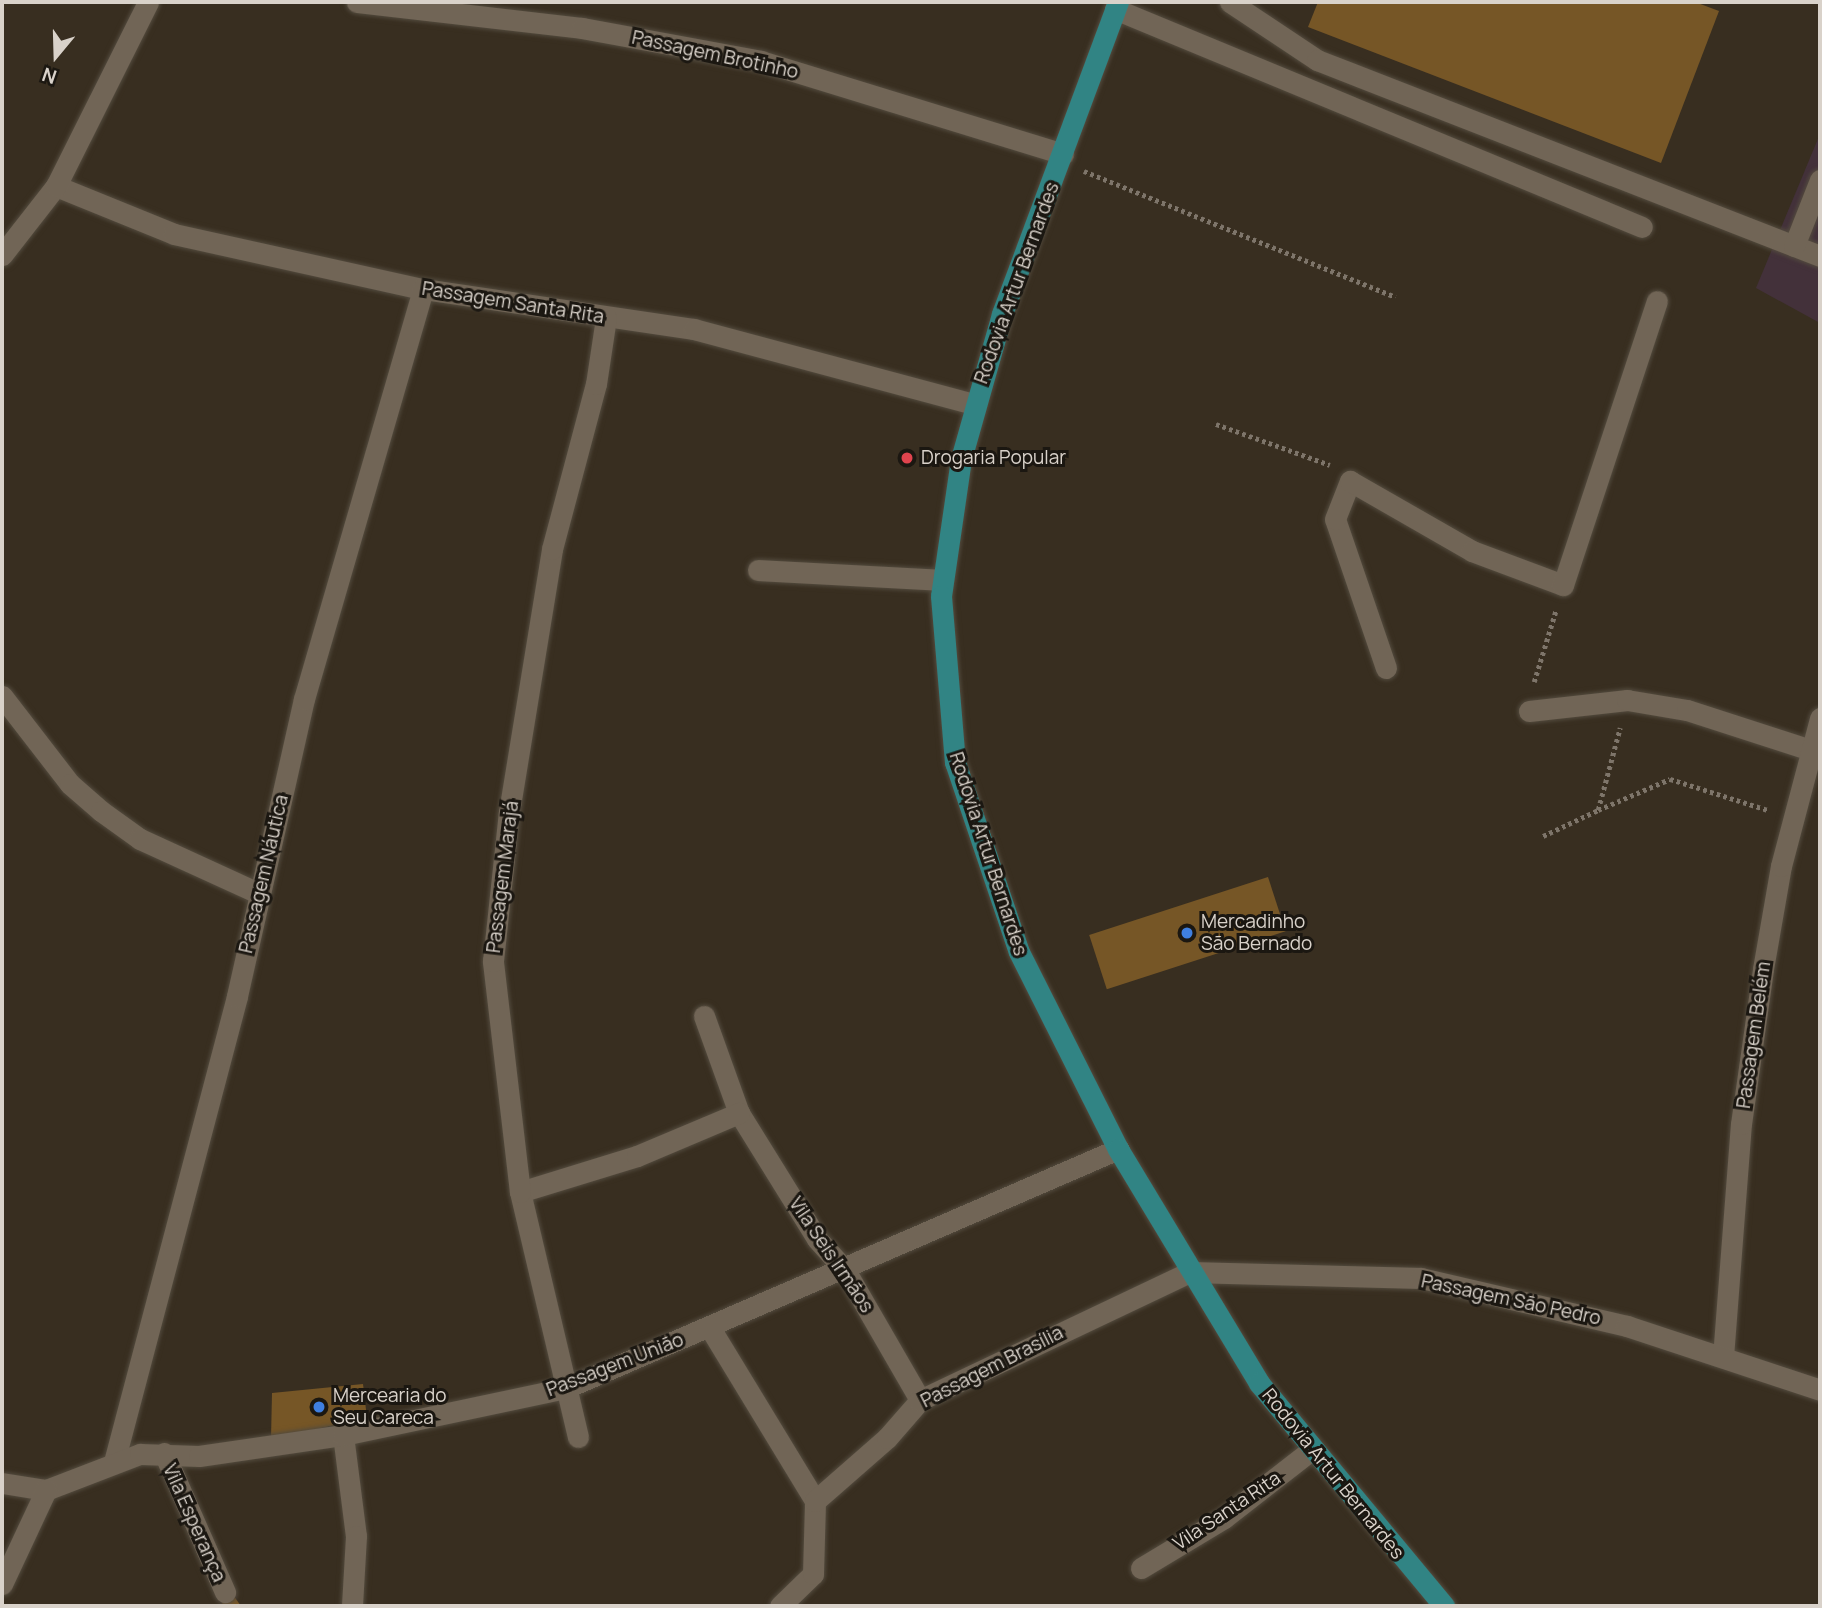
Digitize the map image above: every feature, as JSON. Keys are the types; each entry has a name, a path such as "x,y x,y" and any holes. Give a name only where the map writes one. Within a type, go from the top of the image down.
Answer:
{"main road":[{"name":"Rodovia Artur Bernardes","path":"1116,6 974,404 943,580 942,635 956,762 1019,952 1118,1149 1190,1272 1310,1451 1444,1606"}],"street":[{"path":"2,255 56,187 148,2"},
{"name":"Passagem Brotinho","path":"357,2 582,28 761,61 1062,158"},
{"path":"1230,2 1317,60 1820,256"},
{"path":"1116,6 1642,227"},
{"path":"1794,246 1820,180"},
{"name":"Passagem Santa Rita","path":"56,187 174,234 423,289 694,329 974,404"},
{"name":"Passagem Náutica","path":"114,1462 260,894 304,699 423,289"},
{"path":"1386,668 1335,519 1350,481 1472,551 1563,585 1657,301"},
{"name":"Passagem Marajá","path":"578,1437 520,1192 493,961 499,888 552,549 596,384 606,318"},
{"path":"758,570 943,580"},
{"path":"2,696 70,784 101,811 140,839 260,894"},
{"path":"1529,711 1627,700 1687,710 1811,750"},
{"name":"Passagem Belém","path":"1723,1357 1741,1125 1793,817 1820,718"},
{"name":"Vila Seis Irmãos","path":"704,1016 739,1113 817,1239 845,1270 920,1400"},
{"path":"520,1192 637,1156 739,1113"},
{"name":"Passagem União","path":"46,1490 114,1462 163,1453 199,1456 343,1435 566,1388 845,1270 1118,1149"},
{"name":"Passagem São Pedro","path":"1190,1272 1420,1278 1627,1326 1820,1390"},
{"name":"Passagem Brasília","path":"815,1502 887,1438 920,1400 1190,1272"},
{"path":"710,1328 815,1502 813,1574 780,1606"},
{"path":"343,1435 356,1535 352,1606"},
{"name":"Vila Santa Rita","path":"1141,1568 1224,1518 1310,1451"},
{"name":"Vila Esperança","path":"163,1453 225,1592"},
{"path":"2,1483 46,1490 2,1584"}],"path":[{"path":"1062,158 1396,298"},
{"path":"1216,424 1331,465 1350,481"},
{"path":"1529,711 1563,585"},
{"path":"1598,810 1627,700"},
{"path":"1543,836 1671,779 1793,817"}],"shaded area":[{"path":"1820,134 1820,323 1756,288"}],"building":[{"path":"1318,2 1695,2 1719,11 1661,163 1308,27"},
{"name":"Mercadinho São Bernado","path":"1268,877 1286,931 1107,989 1089,935"},
{"name":"Mercearia do Seu Careca","path":"363,1384 367,1418 271,1439 272,1393"},
{"path":"233,1595 241,1606 224,1606 218,1596"}],"place":[{"name":"Drogaria Popular","path":"907,458"},
{"name":"Mercadinho São Bernado","path":"1187,933"},
{"name":"Mercearia do Seu Careca","path":"319,1407"}]}
